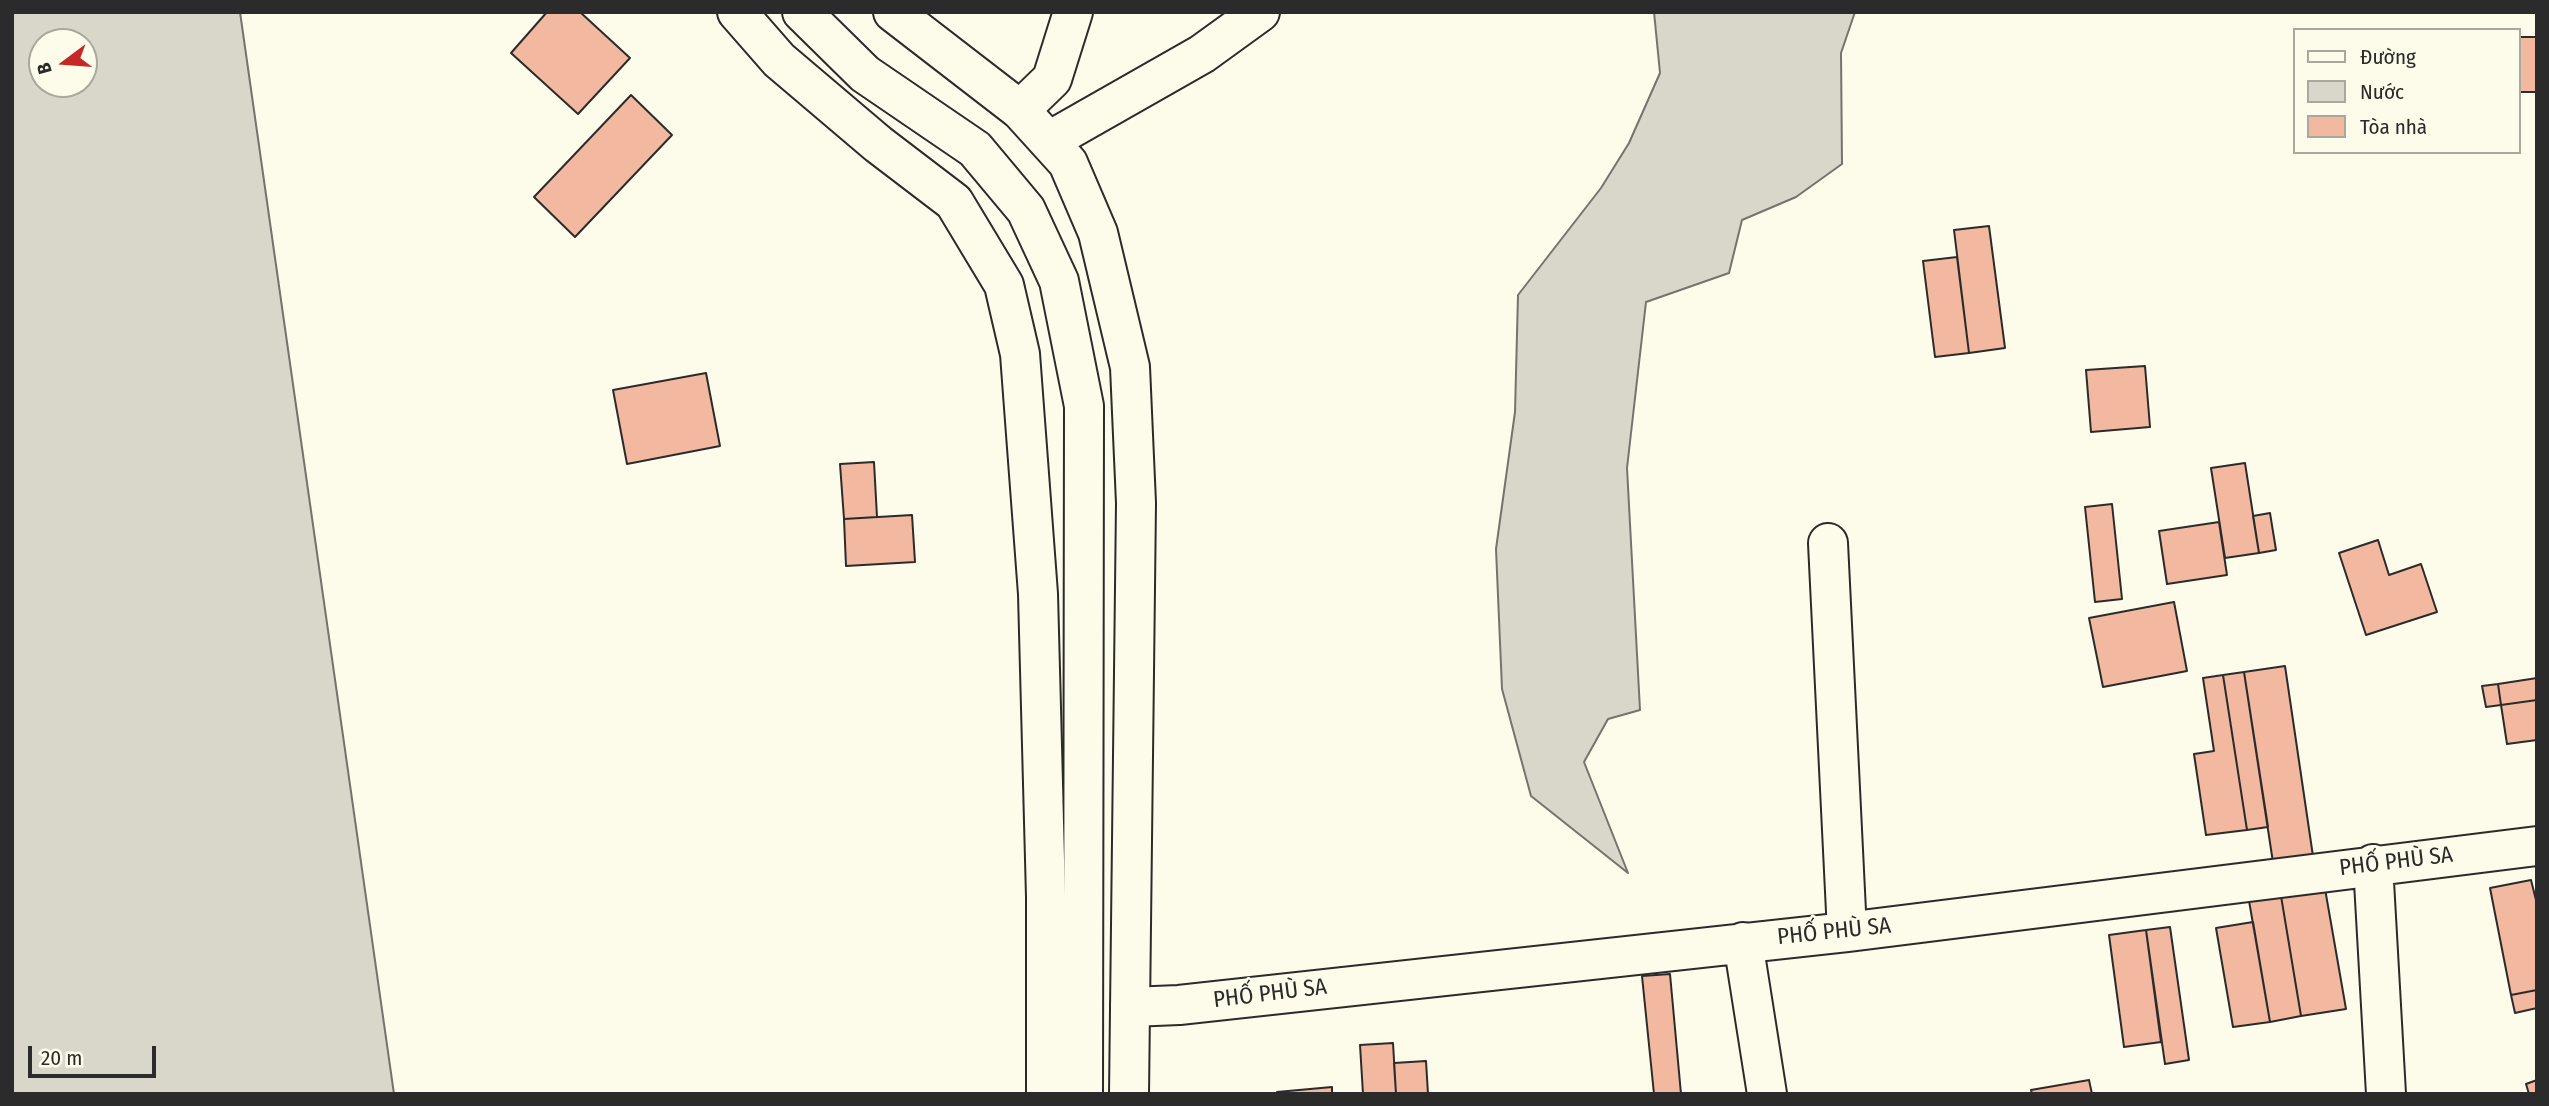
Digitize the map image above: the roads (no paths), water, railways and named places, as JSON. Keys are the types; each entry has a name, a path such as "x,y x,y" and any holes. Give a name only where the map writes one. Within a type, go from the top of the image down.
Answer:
{"street":[{"path":"737,12 779,61 878,144 954,202 1004,285 1020,354 1038,594 1046,897 1046,1094"},
{"path":"802,12 865,74 975,149 1026,210 1059,281 1084,406 1083,1094"},
{"path":"893,12 1020,110 1068,163 1098,233 1130,367 1136,503 1129,1094"},
{"path":"1020,110 1052,79 1073,12"},
{"path":"1049,141 1202,54 1260,12"},
{"path":"1828,543 1847,932"},
{"name":"PHỐ PHÙ SA","path":"1130,1007 1179,1005 1847,932 2373,864 2537,846"},
{"path":"2373,864 2386,1094"},
{"path":"1743,942 1767,1094"}],"water":[{"path":"12,12 240,12 394,1094 12,1094"},
{"path":"1654,12 1855,12 1841,53 1842,164 1796,197 1742,220 1729,273 1646,302 1627,468 1640,710 1608,719 1584,762 1628,873 1531,796 1502,689 1496,549 1515,412 1518,295 1601,188 1629,143 1660,73"}]}
